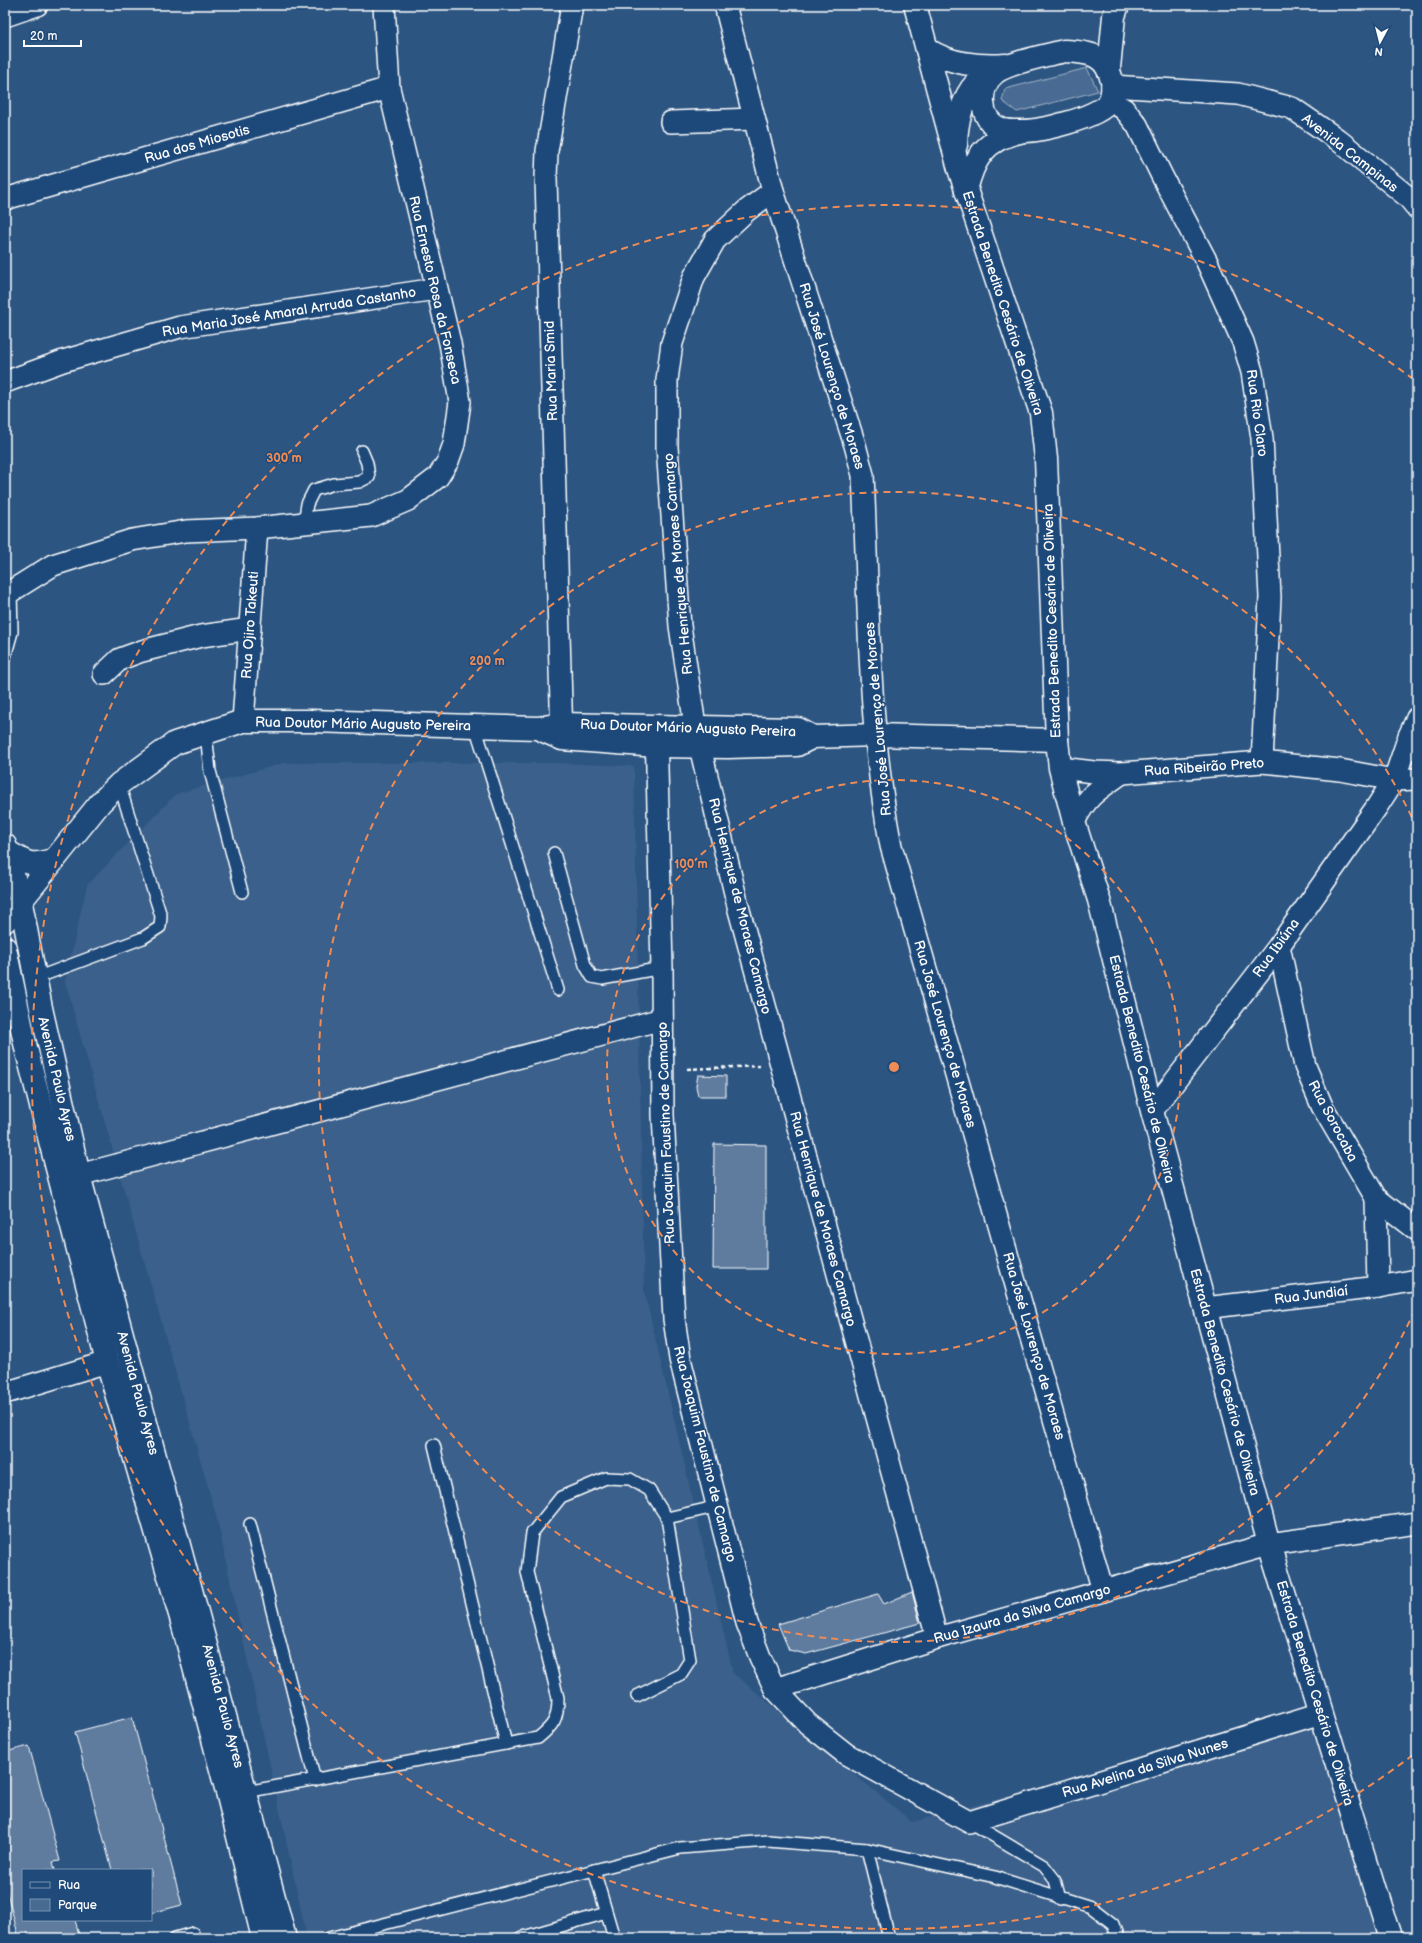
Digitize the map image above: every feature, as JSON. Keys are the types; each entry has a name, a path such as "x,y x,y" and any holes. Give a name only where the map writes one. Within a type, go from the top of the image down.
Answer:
{"main road":[{"name":"Estrada Benedito Cesário de Oliveira","path":"915,5 966,191 1040,413 1046,459 1056,740 1060,768 1074,822 1099,900 1152,1111 1269,1544 1390,1938"},
{"path":"1086,52 1116,11"},
{"path":"938,93 962,114 985,126 1011,130 1075,120 1099,111 1110,85 1116,11"},
{"path":"927,49 950,60 973,65 1014,65"},
{"path":"956,155 956,139 966,99 976,83 994,73 1039,56 1064,51 1086,52 1099,59 1110,85"},
{"path":"994,73 985,88 982,104 987,119 1011,130"},
{"path":"966,191 971,172 981,152 995,140 1010,134 1011,130"},
{"name":"Rua Doutor Mário Augusto Pereira","path":"5,921 100,803 119,784 175,743 243,721 311,721 538,728 561,732 656,736 697,736 798,729 813,737 876,735 1056,740"},
{"path":"6,848 20,859 36,865 56,859"},
{"name":"Avenida Paulo Ayres","path":"6,848 21,902 41,1008 79,1175 142,1404 237,1795 263,1938"},
{"name":"Avenida Paulo Ayres","path":"5,948 11,1010 26,1048 107,1362 181,1618 237,1795 285,1938"},
{"path":"107,1362 112,1361 122,1367 130,1379 142,1404"}],"street":[{"path":"5,16 37,5"},
{"name":"Rua Ernesto Rosa da Fonseca","path":"7,594 53,565 132,540 186,531 257,528 371,516 408,500 438,477 448,461 454,444 460,402 450,343 389,88 384,5"},
{"name":"Rua Maria Smid","path":"561,732 546,178 547,150 572,5"},
{"name":"Rua José Lourenço de Moraes","path":"725,5 773,191 855,445 863,475 876,735 881,797 891,846 1103,1591"},
{"name":"Avenida Campinas","path":"1110,85 1238,94 1292,108 1337,139 1408,197 1417,208"},
{"name":"Rua Rio Claro","path":"1110,85 1124,109 1137,125 1207,262 1243,342 1252,372 1258,401 1263,452 1270,598 1262,762"},
{"name":"Rua dos Miosotis","path":"5,199 389,88"},
{"path":"671,122 754,119"},
{"name":"Rua Henrique de Moraes Camargo","path":"773,191 746,211 715,240 694,277 672,343 667,380 667,447 680,626 697,736 739,910 937,1638"},
{"name":"Rua Maria José Amaral Arruda Castanho","path":"5,382 63,361 180,327 436,289"},
{"name":"Rua Ojiro Takeuti","path":"243,721 257,528"},
{"path":"104,674 120,659 142,651 201,636 250,629"},
{"path":"1413,727 1409,752 1417,768"},
{"name":"Rua Ibiúna","path":"1152,1111 1278,946 1376,808 1394,780 1413,727"},
{"name":"Rua Joaquim Faustino de Camargo","path":"656,736 662,968 663,1115 674,1319 680,1359 747,1623 760,1657 775,1689 808,1724 846,1754 969,1822"},
{"name":"Rua Ribeirão Preto","path":"1060,768 1094,772 1122,773 1262,762 1340,770 1394,780"},
{"path":"1074,822 1081,807 1090,796 1122,773"},
{"path":"1394,780 1417,779"},
{"name":"Rua Sorocaba","path":"1278,946 1306,1066 1322,1106 1376,1198 1417,1230"},
{"path":"11,1010 41,1008"},
{"path":"79,1175 662,1019"},
{"name":"Rua Sorocaba","path":"1376,1198 1378,1287"},
{"name":"Rua Jundiaí","path":"1205,1308 1378,1287 1417,1280"},
{"path":"5,1393 107,1362"},
{"name":"Rua Izaura da Silva Camargo","path":"775,1689 937,1638 1269,1544 1417,1523"},
{"name":"Rua Avelina da Silva Nunes","path":"969,1822 1321,1713"}],"lane":[{"path":"304,523 307,504 314,490 334,484 359,482 369,477 367,463 362,451"},
{"path":"5,657 12,632 7,594"},
{"path":"475,726 558,990"},
{"path":"206,733 210,771 242,892"},
{"path":"36,978 143,938 160,927 161,916 119,784"},
{"path":"554,853 585,965 592,977 602,979 662,968"},
{"path":"434,1445 506,1744"},
{"path":"237,1795 538,1738 552,1726 558,1712 558,1698 527,1572 532,1534 561,1497 606,1478 630,1479 649,1490 667,1518 690,1660 681,1674 637,1696"},
{"path":"667,1518 706,1509 717,1504"},
{"path":"250,1524 315,1780"},
{"name":"Rua Joaquim Faustino de Camargo","path":"969,1822 1044,1866 1055,1880 1060,1899"},
{"path":"330,1938 680,1848 768,1841 867,1849 995,1877 1060,1899 1091,1907 1113,1924 1118,1938"},
{"path":"867,1849 889,1938"},
{"path":"594,1870 614,1938"},
{"path":"520,1938 606,1913"},
{"path":"174,1938 193,1933"}],"path":[{"path":"687,1069 748,1066"}],"shaded area":[{"path":"284,763 555,763 634,766 644,1290 733,1673 912,1822 1310,1715 1379,1938 307,1938 217,1519 65,981 87,885 176,794"}],"green space":[{"path":"1087,68 1098,91 1017,112 1002,101 1005,89"}],"building":[{"path":"698,1075 726,1076 726,1096 698,1096 696,1086"},
{"path":"714,1144 766,1145 766,1269 713,1269"},
{"path":"912,1592 920,1623 806,1654 789,1650 778,1624 878,1594 884,1604"},
{"path":"132,1717 182,1905 152,1913 152,1869 112,1869 75,1732"},
{"path":"29,1746 60,1861 53,1862 55,1869 22,1869 22,1921 75,1921 79,1934 62,1938 19,1938 5,1885 5,1752"}]}
